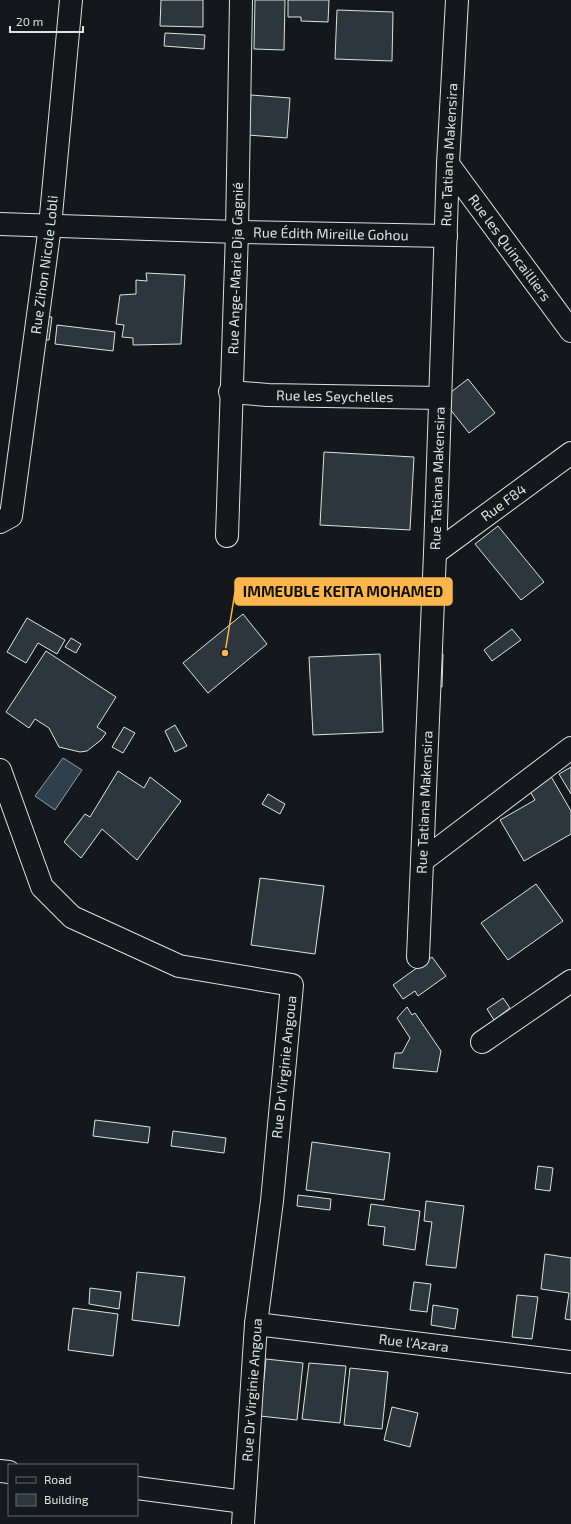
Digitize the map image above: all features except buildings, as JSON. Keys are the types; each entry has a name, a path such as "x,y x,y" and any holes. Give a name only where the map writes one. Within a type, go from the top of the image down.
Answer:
{"street":[{"name":"Rue Zihon Nicole Lobli","path":"0,522 11,516 50,226 71,0"},
{"name":"Rue Ange-Marie Dja Gagnié","path":"227,536 230,392 237,232 241,0"},
{"name":"Rue Tatiana Makensira","path":"418,957 435,553 448,164 457,0"},
{"name":"Rue les Quincailliers","path":"448,164 571,331"},
{"name":"Rue Édith Mireille Gohou","path":"0,224 237,232 446,236"},
{"name":"Rue les Seychelles","path":"230,392 268,395 440,398"},
{"name":"Rue F84","path":"435,553 571,453"},
{"path":"422,861 571,748"},
{"name":"Rue Dr Virginie Angoua","path":"0,770 42,887 72,917 179,966 292,985 272,1201 256,1324 243,1524"},
{"path":"482,1042 571,981"},
{"name":"Rue l'Azara","path":"256,1324 571,1362"},
{"path":"138,1488 244,1502"}],"water":[{"path":"63,758 82,770 55,810 35,796"}],"place":[{"name":"IMMEUBLE KEITA MOHAMED","path":"225,653"}]}
